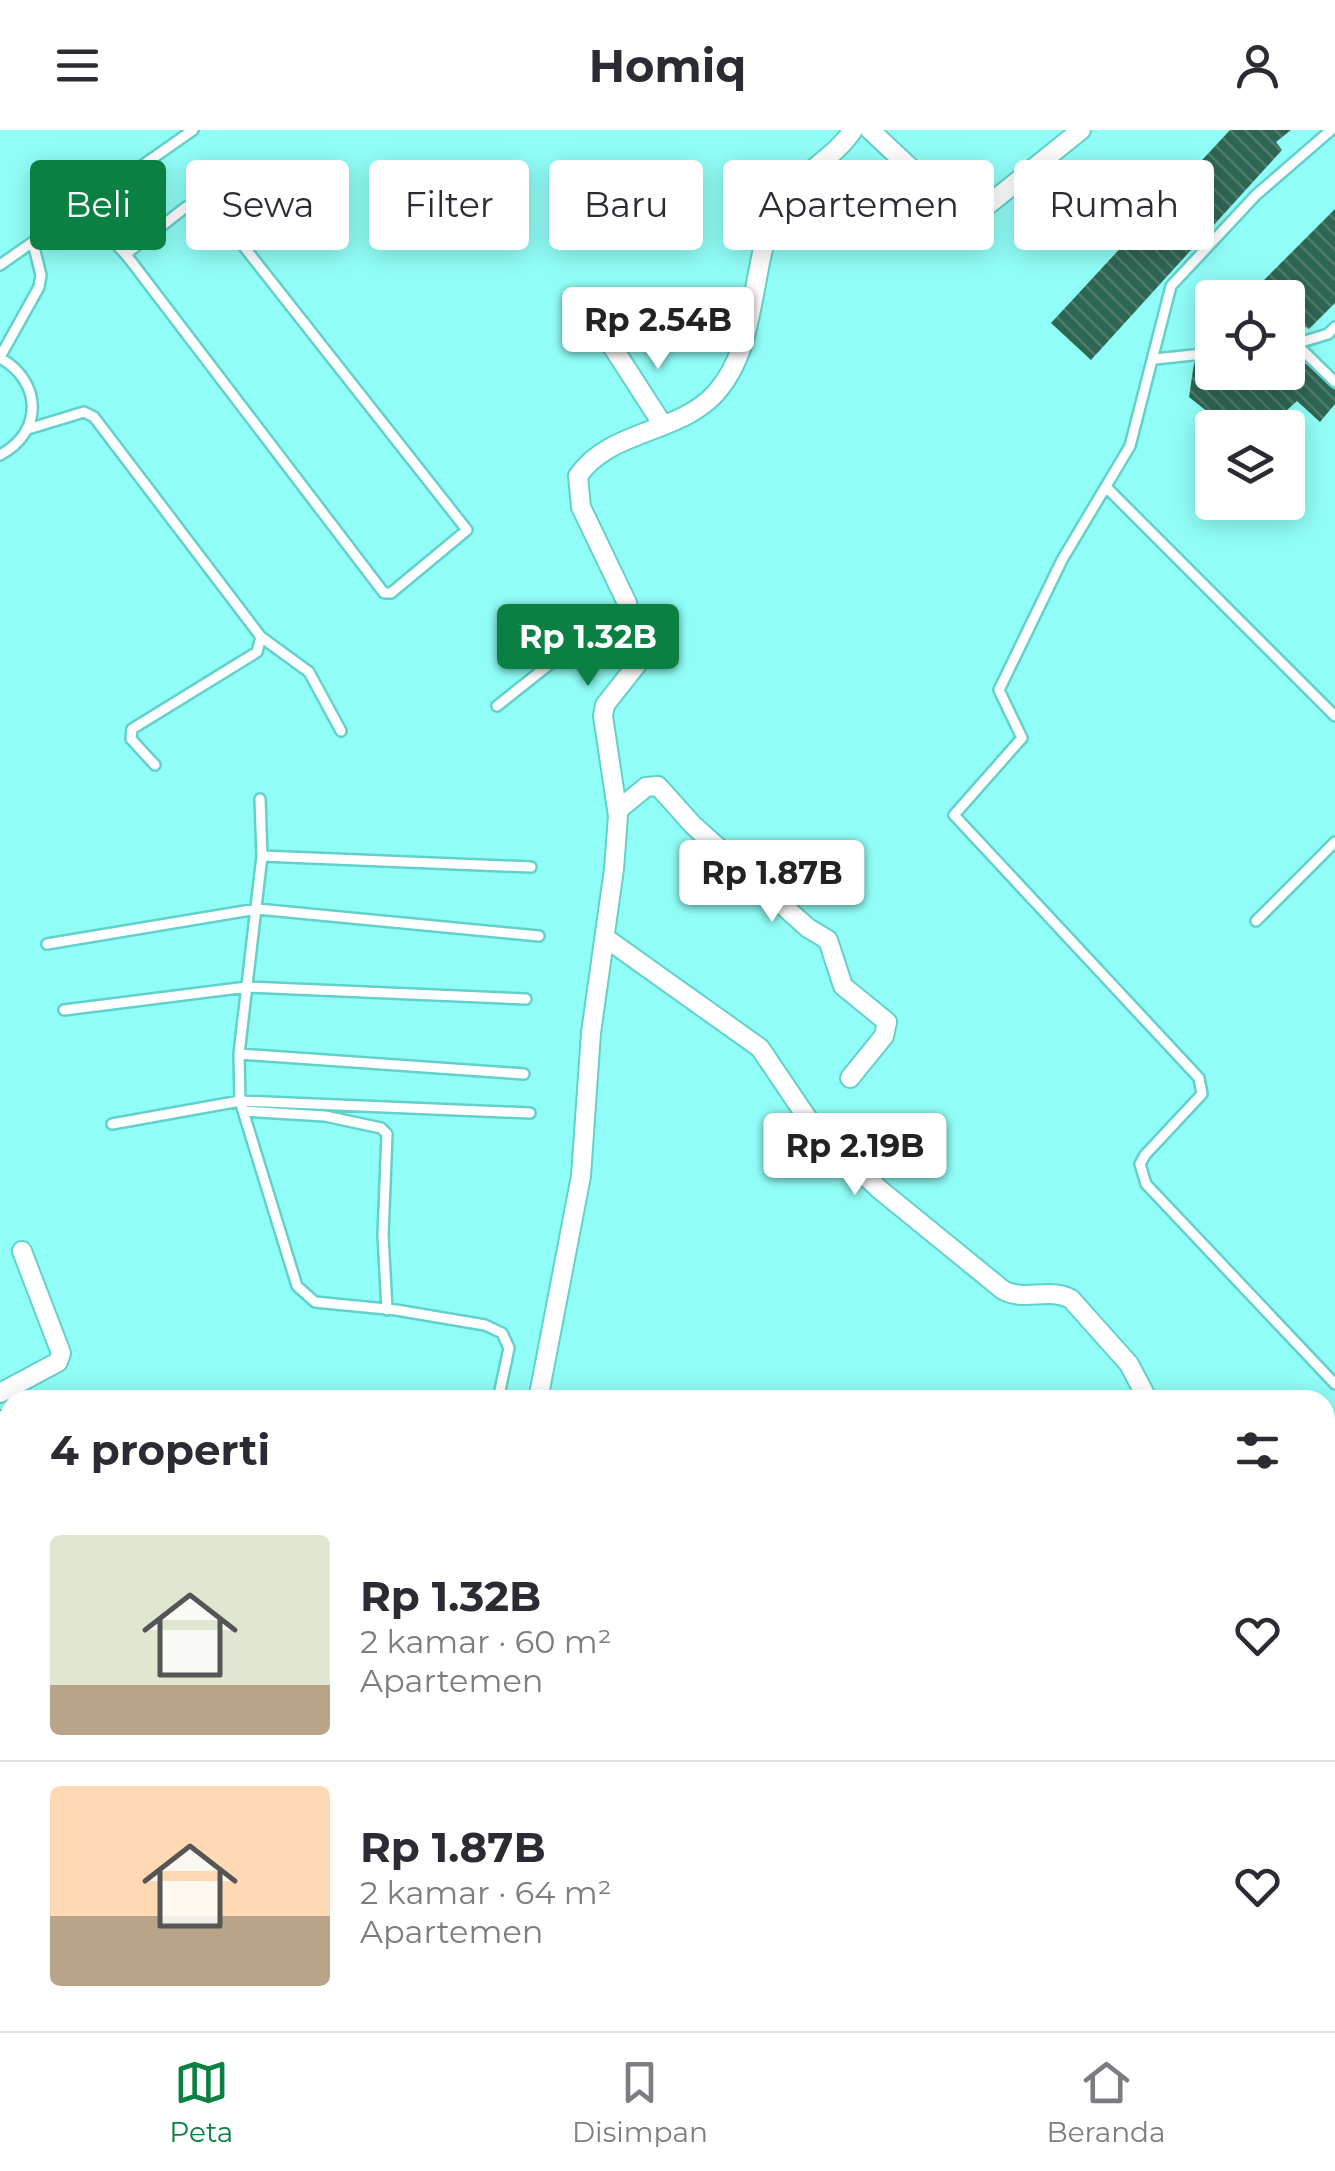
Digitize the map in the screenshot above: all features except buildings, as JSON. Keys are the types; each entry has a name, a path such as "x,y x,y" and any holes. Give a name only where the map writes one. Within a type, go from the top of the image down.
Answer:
{"street":[{"path":"540,1390 581,1176 590,1033 607,939 618,810 602,716 605,706 642,662 628,603 581,507 578,476 601,453 704,404 728,376 744,337 776,210 796,182 853,130"},
{"path":"870,130 964,218 973,217 1081,130"},
{"path":"612,346 663,425"},
{"path":"618,810 646,787 658,786 693,825 808,928 828,940 843,986 887,1022 884,1036 850,1078"},
{"path":"607,939 760,1048 814,1128 879,1189 1003,1290 1011,1295 1058,1293 1071,1299 1129,1364 1143,1390"},
{"path":"4,1390 58,1362 61,1353 22,1251"}],"lane":[{"path":"151,160 193,130"},
{"path":"1330,130 1256,195 1171,286 1130,446 1062,560 1000,690 1022,738 954,815 1199,1078 1202,1094 1140,1164 1146,1184 1335,1384"},
{"path":"121,250 379,589 392,592 467,530 212,206 186,207 126,254"},
{"path":"0,265 30,244"},
{"path":"0,454 18,444 28,430 32,396 26,379 0,358 39,287 41,275 34,250"},
{"path":"1305,341 1328,334 1335,326"},
{"path":"1155,359 1195,355"},
{"path":"1305,356 1335,382"},
{"path":"28,430 84,412 94,417 261,637 309,672 341,731"},
{"path":"1107,488 1335,716"},
{"path":"496,706 628,603"},
{"path":"155,765 131,739 132,729 257,652 261,637"},
{"path":"260,799 262,856 240,1054 242,1106 301,1292 315,1302 485,1325 502,1333 509,1348 500,1390"},
{"path":"1256,921 1335,842"},
{"path":"262,856 531,868"},
{"path":"47,944 257,909 539,936"},
{"path":"64,1010 247,987 526,999"},
{"path":"240,1054 524,1074"},
{"path":"242,1106 325,1116 380,1128 387,1134 383,1235 387,1310"},
{"path":"112,1124 242,1106 530,1113"}]}
